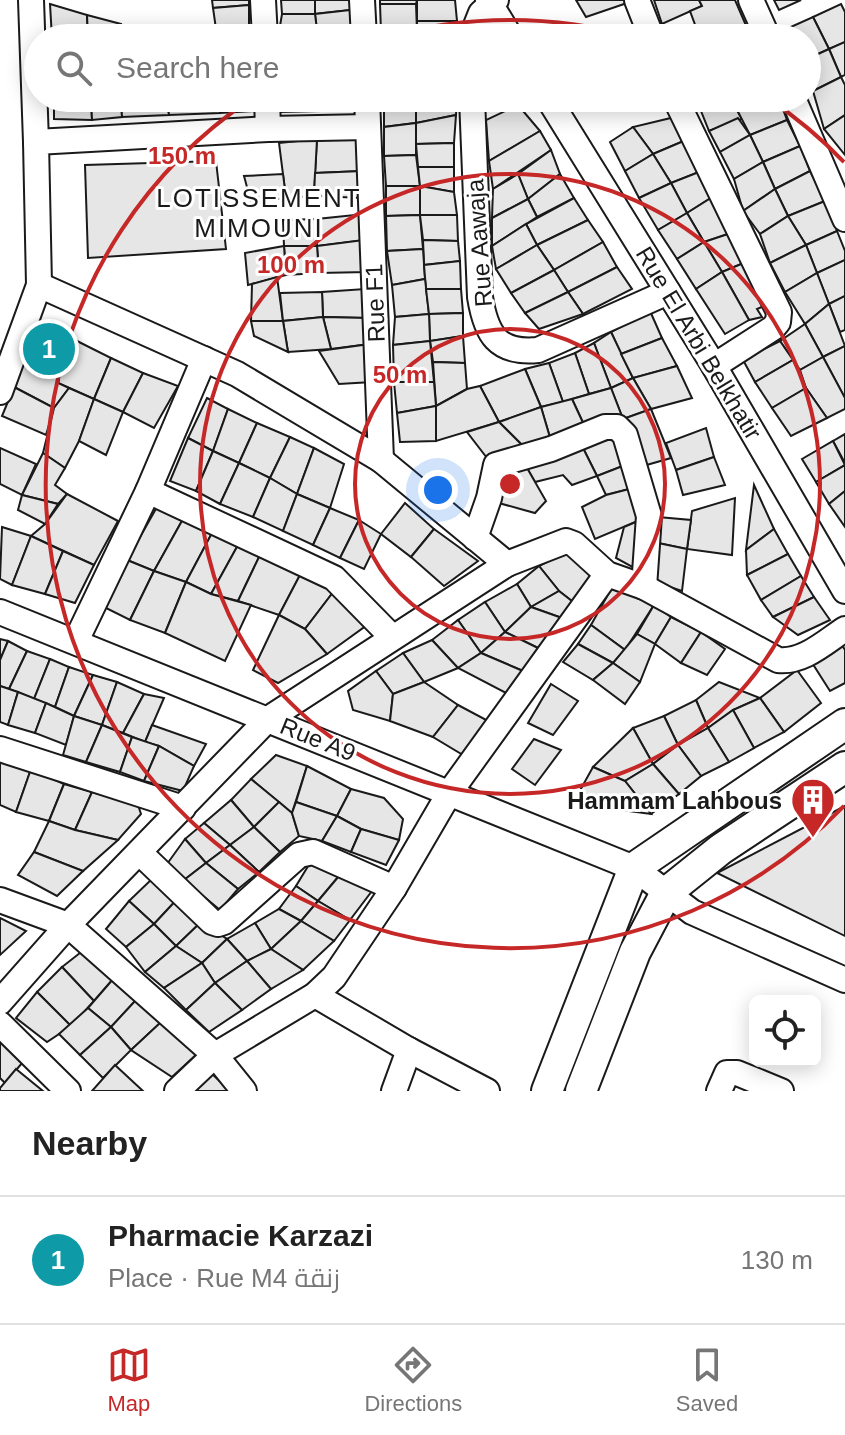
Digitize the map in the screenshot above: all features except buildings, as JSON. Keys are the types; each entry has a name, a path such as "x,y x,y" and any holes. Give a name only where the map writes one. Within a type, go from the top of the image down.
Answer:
{"main road":[{"path":"547,1091 634,868 845,724"},
{"path":"581,1091 635,952 666,893 721,849 845,767"}],"street":[{"path":"31,0 32,24"},
{"path":"263,0 264,24"},
{"path":"362,0 363,24"},
{"path":"637,0 646,24"},
{"path":"751,0 762,24"},
{"path":"477,24 491,1 503,24"},
{"path":"0,392 39,285 35,112"},
{"path":"267,112 268,129"},
{"name":"Rue F1","path":"367,112 381,460"},
{"name":"Rue Aawaja","path":"473,112 480,297 483,317 492,336 503,347 520,352 538,350 668,292"},
{"name":"Rue El Arbi Belkhatir","path":"557,112 714,366 845,591"},
{"path":"682,112 779,312 778,322 773,328 714,366"},
{"path":"800,112 838,183 845,219"},
{"path":"36,142 268,129 368,127"},
{"path":"39,285 237,374 381,460 507,564"},
{"path":"76,641 148,491 204,359"},
{"path":"475,538 496,465 551,449 605,427 617,427 625,435 649,516 644,587"},
{"path":"148,491 334,578 392,637"},
{"path":"0,1002 68,925 268,719 507,564 566,541 574,544 607,574 644,587 778,660 800,658 845,629"},
{"path":"177,1091 215,1055 315,995 334,977 394,888 450,792 607,574"},
{"name":"Rue A9","path":"0,612 634,868 692,912 845,980"},
{"path":"0,749 183,808"},
{"path":"140,853 212,922 218,924 305,852 313,852 394,888"},
{"path":"0,900 68,925 215,1055 244,1091"},
{"path":"315,995 487,1091"},
{"path":"0,1024 68,1091"},
{"path":"394,1091 409,1050"},
{"path":"719,1091 727,1073 737,1073 781,1091"}],"place":[{"name":"Pharmacie Karzazi","path":"49,349"},
{"name":"Hammam Lahbous","path":"813,839"}],"district":[{"name":"LOTISSEMENT MIMOUNI","path":"259,213"}]}
